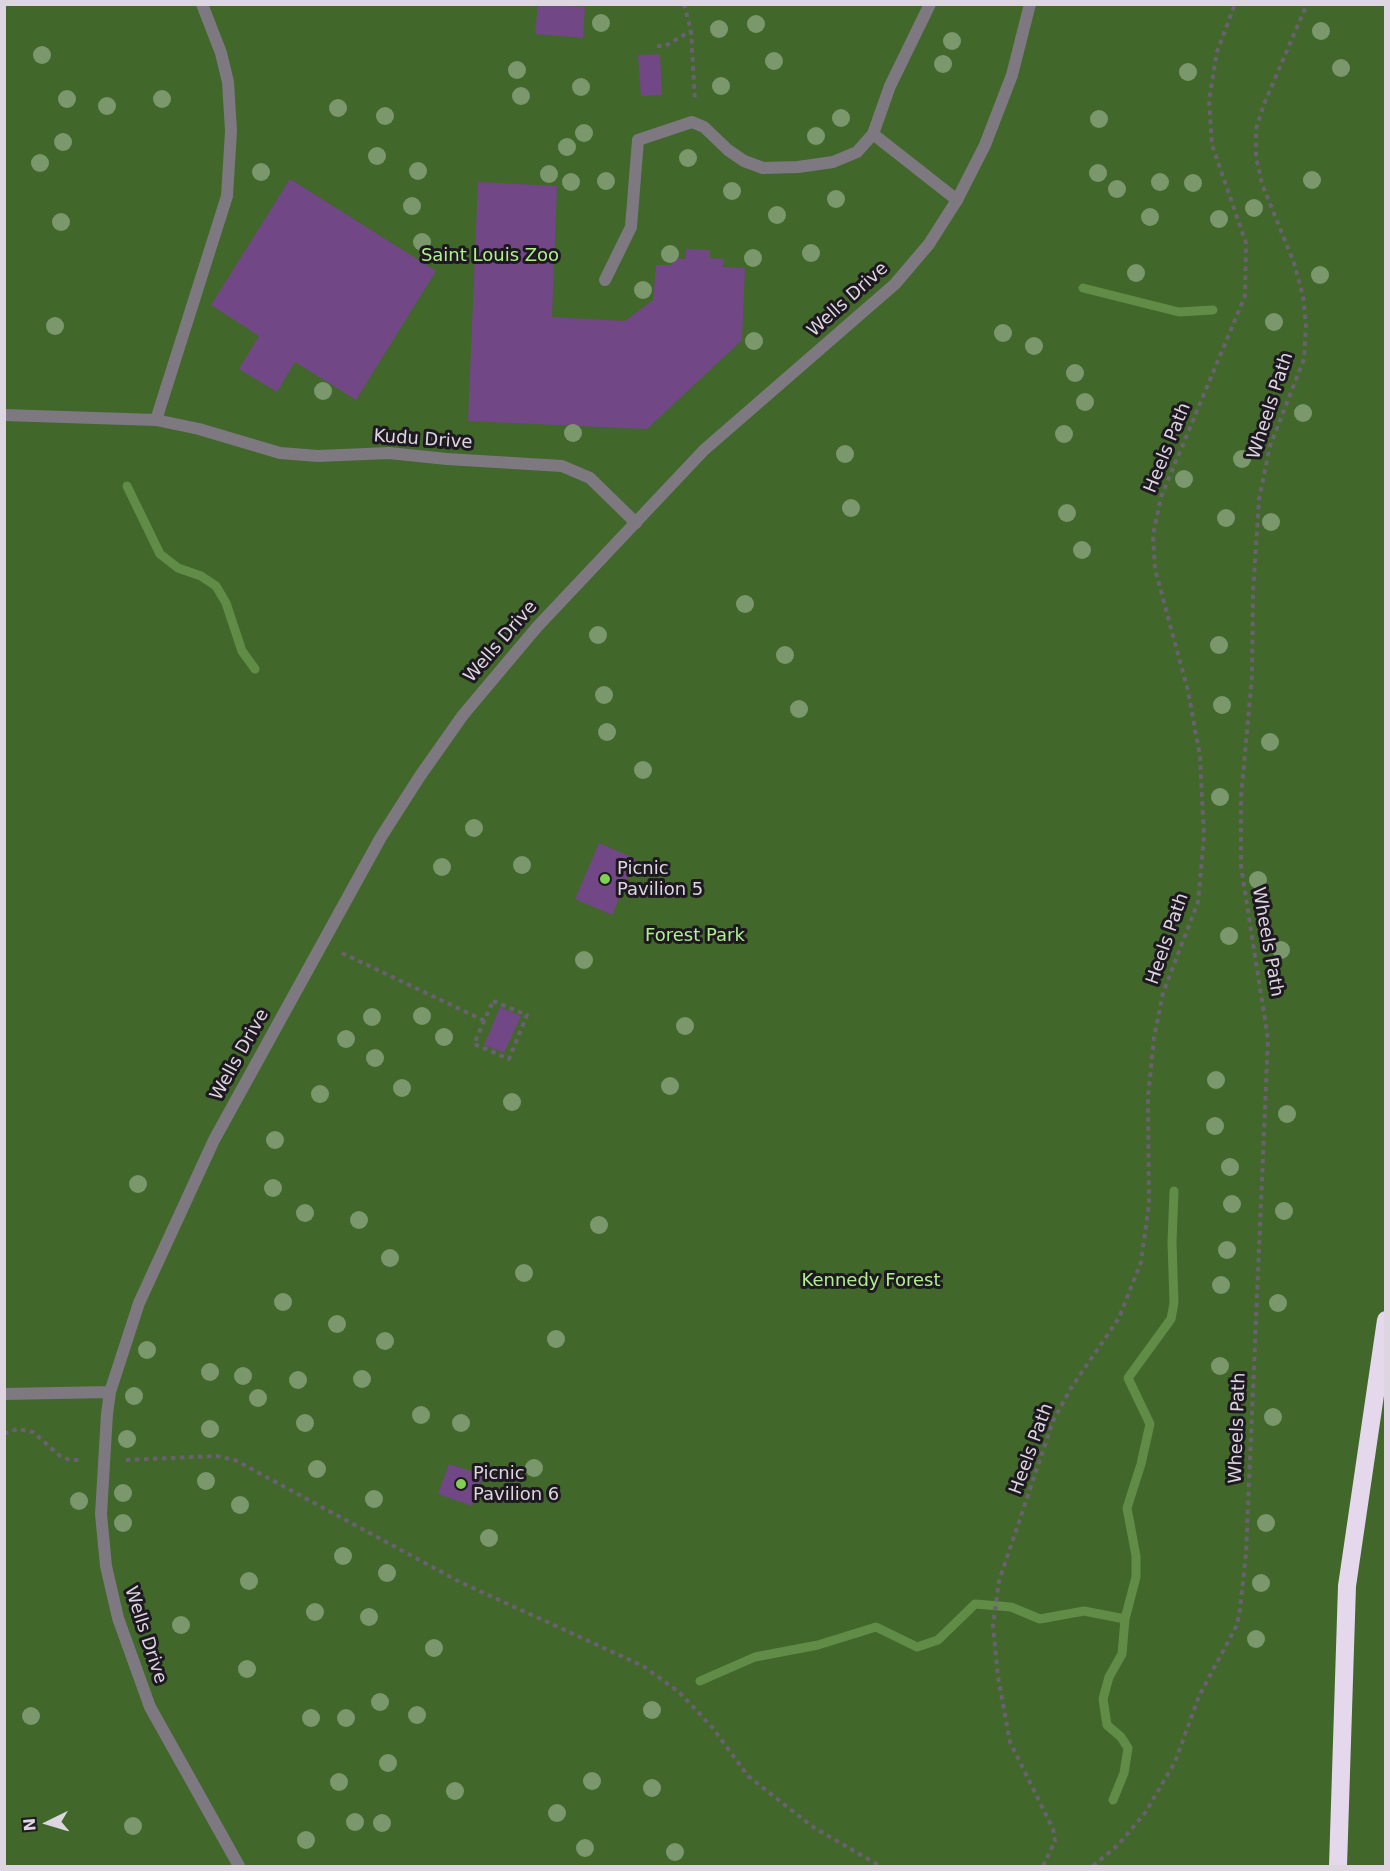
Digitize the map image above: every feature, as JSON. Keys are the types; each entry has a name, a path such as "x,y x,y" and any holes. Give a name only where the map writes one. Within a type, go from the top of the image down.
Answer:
{"highway":[{"path":"1338,1866 1347,1586 1386,1320"}],"street":[{"path":"156,420 227,196 231,131 228,82 221,53 202,4"},
{"path":"605,280 631,227 638,140 692,122 704,127 728,150 744,161 763,168 798,167 833,162 857,152 873,134 890,86 930,4"},
{"name":"Wells Drive","path":"239,1866 150,1707 118,1618 106,1566 101,1514 102,1460 110,1392 139,1303 214,1140 381,837 463,715 537,627 704,450 895,284 929,244 957,200 985,145 1012,75 1030,4"},
{"path":"873,134 957,200"},
{"name":"Kudu Drive","path":"4,415 156,420 199,429 280,453 318,456 389,453 562,466 590,478 636,523"},
{"path":"4,1394 110,1392"}],"path":[{"path":"684,4 691,30 695,104 692,122"},
{"name":"Heels Path","path":"1043,1866 1055,1841 1053,1829 1010,1742 998,1677 994,1622 999,1589 1035,1470 1053,1421 1071,1388 1119,1318 1141,1262 1149,1204 1148,1097 1154,1038 1163,993 1198,902 1204,837 1200,756 1188,691 1155,569 1153,535 1161,497 1245,296 1246,243 1212,145 1209,100 1217,52 1235,4"},
{"name":"Wheels Path","path":"1093,1866 1118,1845 1145,1814 1175,1762 1199,1696 1236,1625 1240,1609 1247,1542 1268,1038 1241,866 1242,797 1252,676 1253,592 1259,499 1270,446 1304,358 1306,326 1303,296 1294,262 1262,184 1256,157 1256,129 1264,104 1307,4"},
{"path":"657,46 665,46 691,30"},
{"path":"338,952 485,1022"},
{"path":"493,1001 527,1015 509,1059 474,1044 485,1022 493,1001"},
{"path":"4,1434 17,1429 33,1432 60,1456 70,1460 86,1460"},
{"path":"120,1460 216,1456 235,1460 460,1581 643,1666 680,1692 755,1782 813,1827 880,1866"}],"green space":[{"name":"Forest Park","path":"5,5 1385,5 1385,1866 5,1866"}],"building":[{"path":"538,4 585,7 583,38 535,34"},
{"path":"660,54 662,95 641,96 638,55"},
{"path":"290,179 436,271 356,400 295,362 277,392 239,369 259,336 211,305"},
{"path":"478,182 557,186 552,317 625,321 653,300 656,265 671,265 671,258 686,259 686,249 710,250 710,258 724,259 723,267 745,268 742,340 647,429 468,421"},
{"name":"Picnic Pavilion 5","path":"599,843 636,859 612,915 575,899"},
{"path":"500,1007 521,1016 504,1053 484,1045"},
{"name":"Picnic Pavilion 6","path":"449,1464 483,1475 472,1506 438,1494"}],"waterway":[{"path":"1083,288 1179,312 1213,310"},
{"path":"127,486 160,554 178,568 201,576 216,586 226,603 242,651 255,669"},
{"path":"1113,1800 1124,1773 1128,1748 1121,1737 1107,1725 1103,1699 1109,1677 1122,1654 1125,1619 1136,1577 1136,1556 1127,1508 1141,1464 1150,1424 1128,1378 1171,1319 1174,1303 1172,1242 1174,1191"},
{"path":"700,1681 755,1657 818,1645 876,1627 917,1647 938,1640 975,1604 1011,1607 1040,1619 1084,1611 1125,1619"}],"place":[{"name":"Picnic Pavilion 5","path":"605,879"},
{"name":"Picnic Pavilion 6","path":"461,1484"}],"park label":[{"name":"Saint Louis Zoo","path":"490,256"},
{"name":"Kennedy Forest","path":"871,1281"}]}
